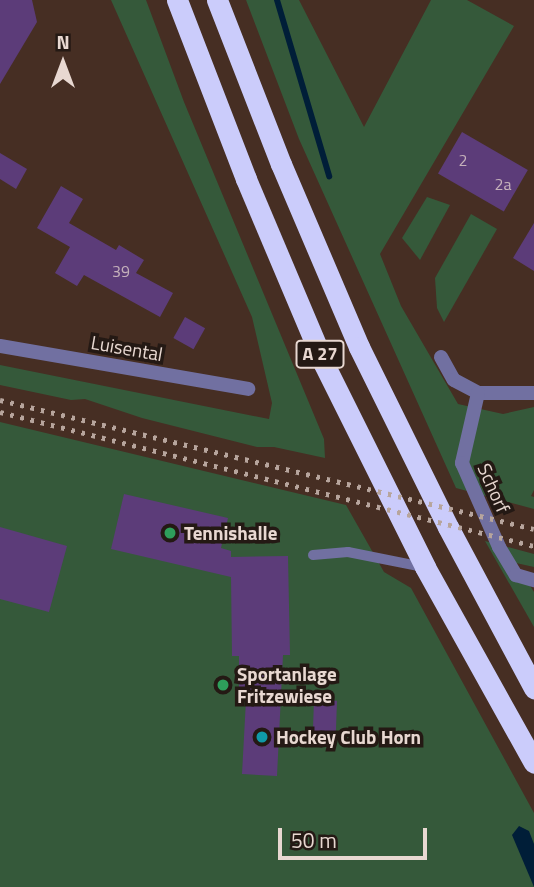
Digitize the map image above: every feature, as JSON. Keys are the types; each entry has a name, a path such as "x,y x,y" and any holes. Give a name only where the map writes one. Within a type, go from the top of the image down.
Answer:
{"highway":[{"name":"A 27","path":"177,0 246,179 324,364 425,567 534,763"},
{"name":"A 27","path":"217,0 281,164 359,347 447,527 534,688"}],"street":[{"name":"Luisental","path":"0,346 248,388"},
{"path":"441,357 454,380 478,393 534,393"},
{"name":"Schorf","path":"478,393 462,463 499,547 516,575 534,580"}],"lane":[{"path":"313,555 348,552 425,567"}],"green space":[{"path":"111,0 146,0 184,102 324,439 325,458 274,447 257,447 142,418 85,399 71,400 0,385 0,365 269,419 272,403 252,317"},
{"path":"246,0 299,0 364,127 431,0 467,0 514,26 380,254 401,306 458,404 503,414 534,407 534,490 531,496 534,497 534,509 456,488 299,139"},
{"path":"427,197 450,205 420,260 402,238"},
{"path":"471,214 497,229 444,322 437,308 435,278"},
{"name":"Sportanlage Fritzewiese","path":"0,422 346,505 384,572 411,588 534,813 534,887 0,887"},
{"path":"485,541 534,554 534,567 516,563 534,592 534,627"}],"water":[{"path":"519,826 529,831 534,844 534,887 512,835"}],"building":[{"path":"0,0 32,0 37,22 0,84"},
{"path":"462,132 528,170 504,212 438,174"},
{"path":"0,153 27,169 16,189 0,179"},
{"path":"61,186 83,199 69,223 116,250 119,245 144,260 136,273 173,293 160,317 84,275 77,286 55,273 70,247 37,228"},
{"path":"534,223 534,271 513,258"},
{"path":"185,317 205,328 193,349 173,338"},
{"path":"124,494 228,518 221,548 231,551 231,557 288,556 290,655 283,655 277,776 242,774 246,700 239,699 239,656 232,656 231,577 111,549"},
{"path":"0,527 67,546 49,612 0,599"},
{"path":"314,700 337,701 335,747 312,746"}],"waterway":[{"path":"277,0 329,176"}],"railway":[{"path":"0,400 534,529"},
{"path":"0,412 534,546"}],"place":[{"name":"Tennishalle","path":"170,533"},
{"name":"Sportanlage Fritzewiese","path":"223,685"},
{"name":"Hockey Club Horn","path":"262,737"}]}
